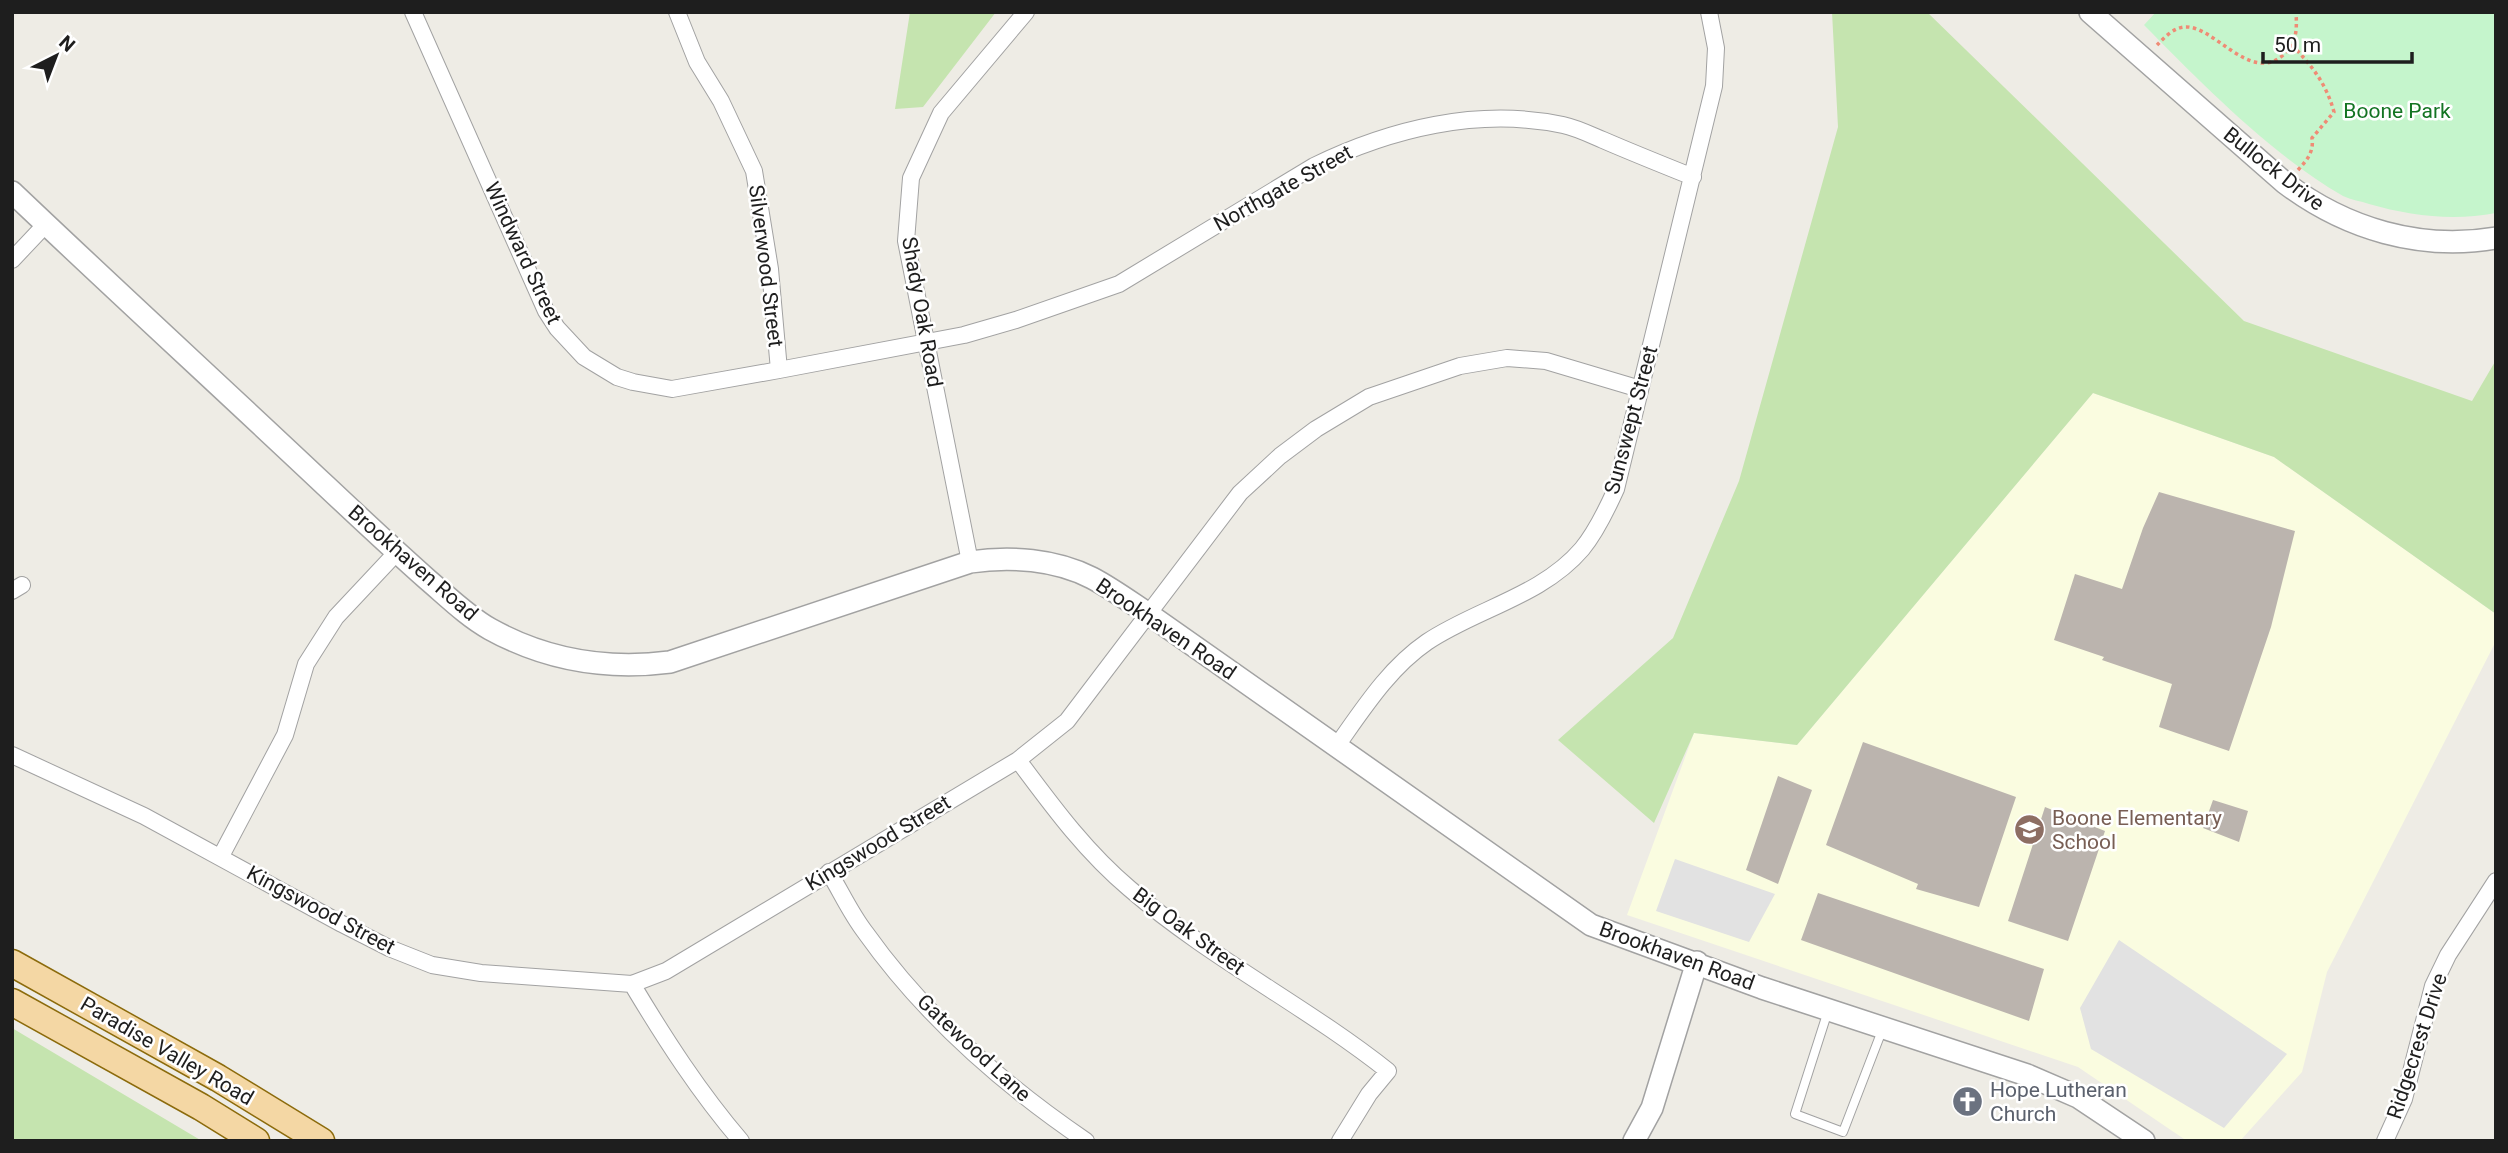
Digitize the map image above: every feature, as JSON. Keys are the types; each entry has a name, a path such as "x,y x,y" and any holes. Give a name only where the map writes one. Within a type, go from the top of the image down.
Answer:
{"main road":[{"name":"Paradise Valley Road","path":"12,963 218,1078 321,1141"},
{"name":"Paradise Valley Road","path":"12,1002 201,1107 256,1141"}],"street":[{"name":"Windward Street","path":"413,12 546,311 556,328 573,347 600,368 617,377 653,387 672,388 925,342"},
{"name":"Silverwood Street","path":"677,12 697,62 721,101 754,171 770,269 779,370"},
{"name":"Shady Oak Road","path":"970,562 906,241 911,178 941,113 1026,12"},
{"name":"Sunswept Street","path":"1336,747 1397,665 1427,642 1544,581 1581,549 1605,513 1616,489 1693,177 1716,67 1716,48 1709,12"},
{"name":"Bullock Drive","path":"2090,12 2309,201 2333,214 2384,233 2438,242 2496,238"},
{"name":"Northgate Street","path":"925,342 964,335 1016,320 1119,284 1314,166 1343,152 1405,131 1437,124 1480,120 1534,121 1566,125 1693,177"},
{"name":"Brookhaven Road","path":"12,192 397,552 468,614 510,639 581,662 625,665 670,662 970,562 994,559 1033,561 1072,569 1093,578 1147,612 1591,925 1828,1010 2026,1075 2078,1097 2144,1141"},
{"path":"12,260 46,225"},
{"name":"Kingswood Street","path":"12,755 145,816 342,924 432,965 481,973 632,984 666,971 1018,760 1067,721 1147,612 1240,493 1280,456 1316,429 1370,397 1460,366 1507,358 1546,361 1640,389"},
{"path":"221,856 285,735 306,664 336,617 397,552"},
{"name":"Big Oak Street","path":"1018,760 1070,831 1129,888 1178,927 1358,1047 1388,1071 1368,1094 1340,1141"},
{"name":"Gatewood Lane","path":"830,872 864,931 932,1014 1024,1096 1086,1141"},
{"name":"Ridgecrest Drive","path":"2385,1141 2404,1098 2433,986 2448,956 2496,881"},
{"path":"1634,1141 1651,1108 1697,962"},
{"path":"632,984 691,1076 741,1141"}],"lane":[{"path":"1828,1010 1795,1114 1843,1132 1883,1028"}],"path":[{"path":"2143,58 2169,34 2182,27 2196,28 2231,51 2257,62 2276,61 2297,36 2296,12"},
{"path":"2285,183 2308,158 2313,146 2312,138 2334,112 2329,92 2317,71 2292,45"}],"shaded area":[{"name":"Boone Elementary School","path":"2093,393 2274,457 2496,614 2496,641 2327,972 2302,1072 2240,1141 2187,1141 2078,1067 1627,915 1694,733 1797,745"},
{"path":"1675,859 1775,894 1749,942 1656,911"},
{"path":"2119,940 2287,1054 2224,1128 2091,1049 2080,1008"}],"green space":[{"path":"910,12 996,12 923,107 895,109"},
{"path":"1832,12 1927,12 2244,321 2472,401 2496,360 2496,614 2274,457 2093,393 1797,745 1694,733 1654,823 1558,740 1673,638 1739,481 1838,127"},
{"name":"Boone Park","path":"2156,12 2496,12 2496,213 2464,217 2432,216 2385,208 2343,196 2264,140 2189,71 2144,25"},
{"path":"12,1028 202,1141 12,1141"}],"building":[{"path":"2159,492 2295,531 2271,627 2229,751 2159,727 2172,684 2054,640 2075,574 2122,589 2143,528"},
{"path":"1863,742 2016,797 1979,907 1916,889 1918,884 1826,845"},
{"path":"1778,776 1812,790 1778,884 1746,870"},
{"path":"2213,800 2248,811 2239,842 2203,828"},
{"path":"2045,807 2105,831 2068,941 2008,921"},
{"path":"1818,893 2044,969 2029,1021 1801,940"}],"place":[{"name":"Boone Elementary School","path":"2029,830"},
{"name":"Hope Lutheran Church","path":"1967,1102"}]}
